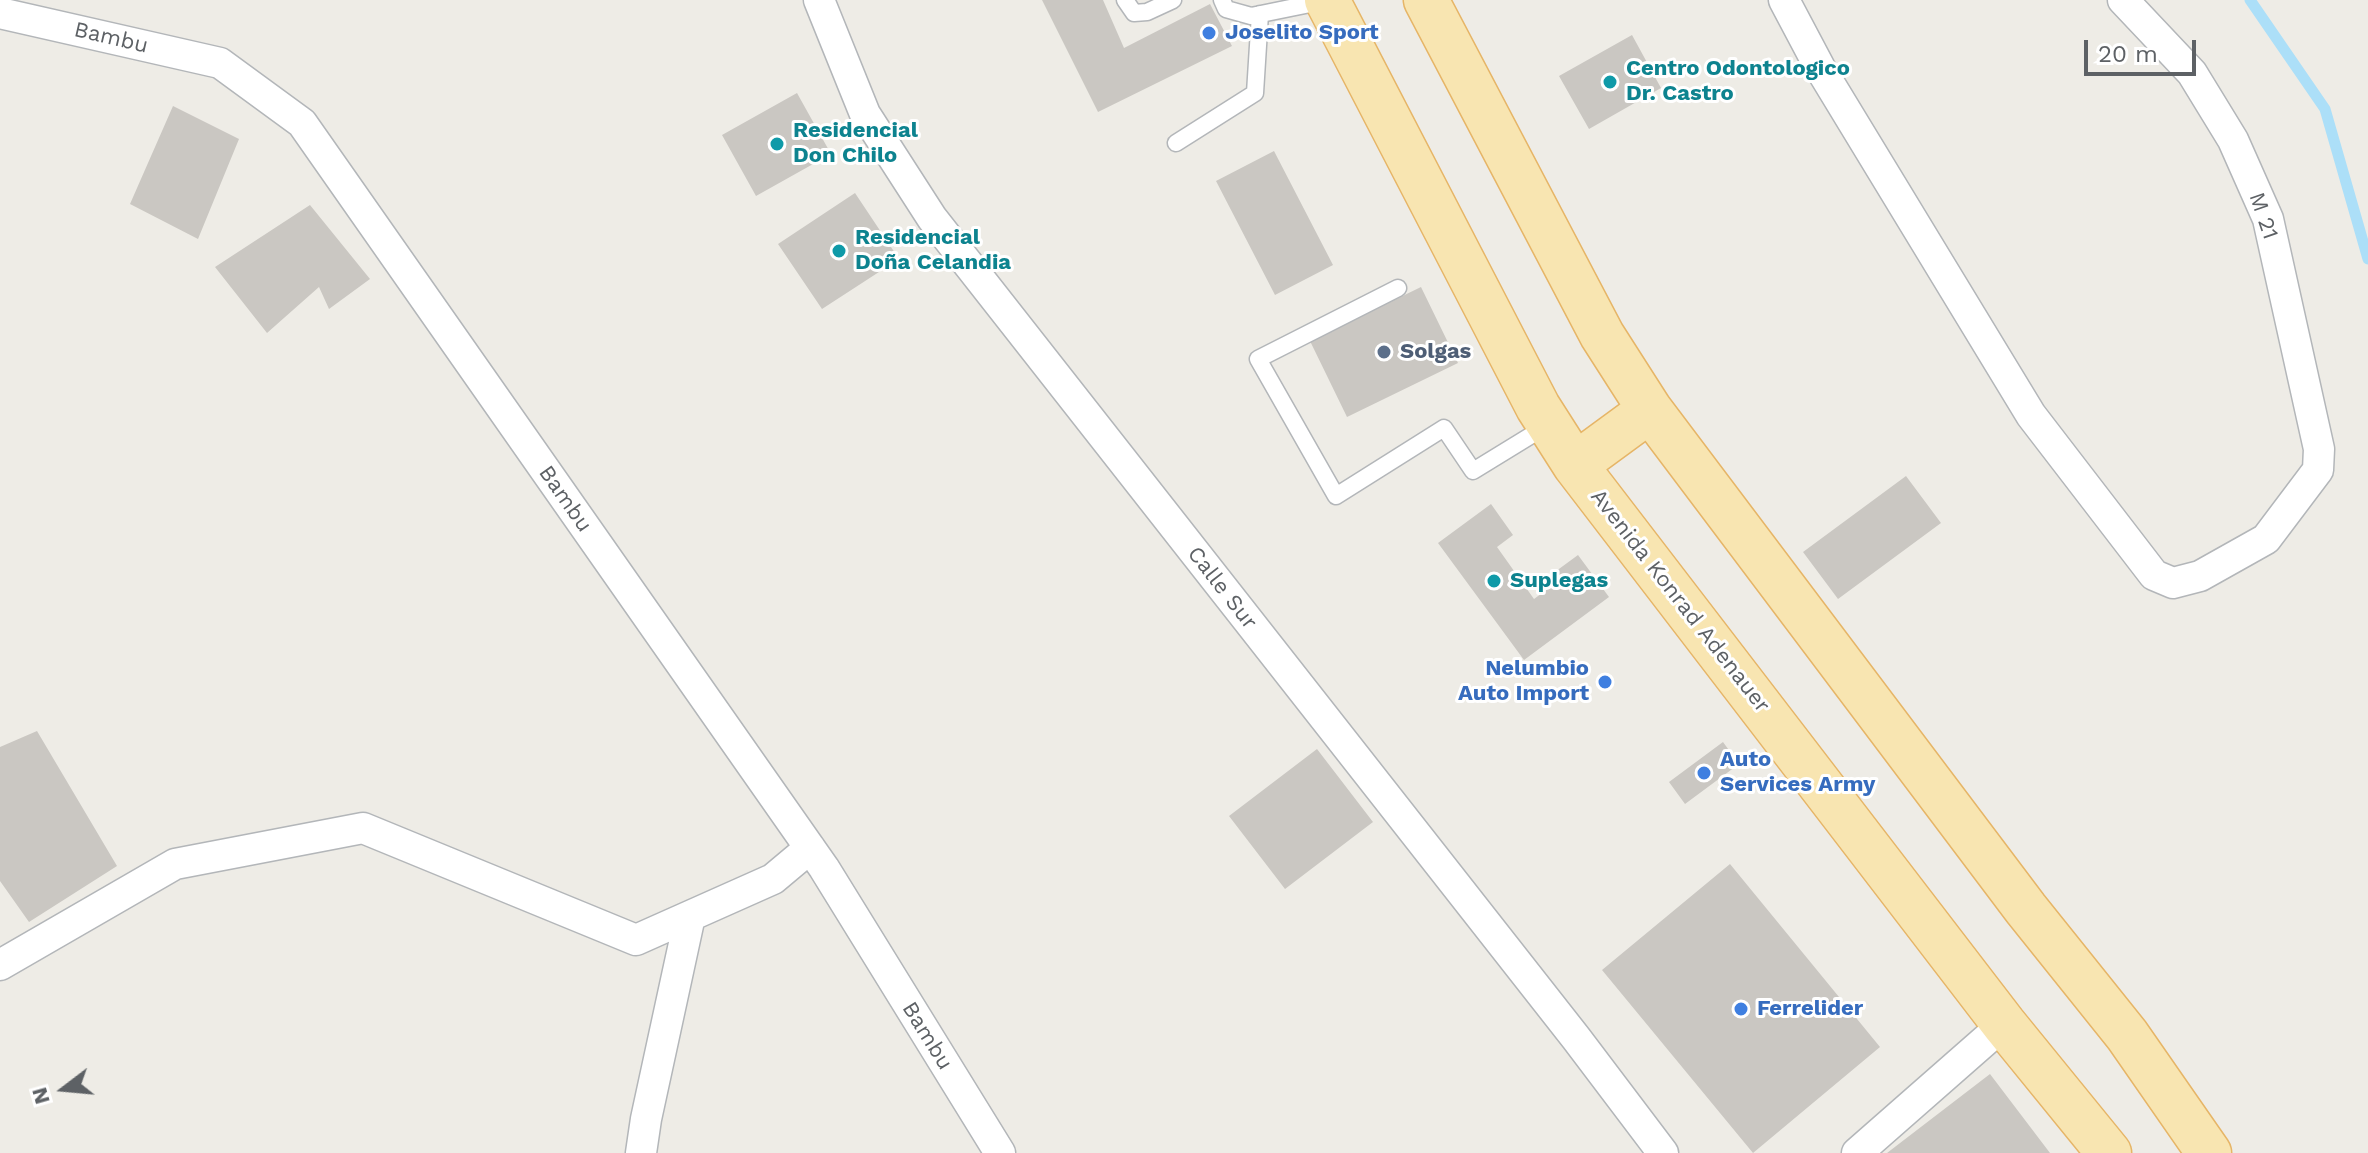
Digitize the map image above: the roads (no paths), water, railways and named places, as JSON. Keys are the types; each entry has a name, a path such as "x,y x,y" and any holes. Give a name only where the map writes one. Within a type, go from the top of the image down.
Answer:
{"main road":[{"name":"Avenida Konrad Adenauer","path":"1327,0 1538,407 1575,465 2004,1024 2109,1153"},
{"path":"1426,0 1602,335 1650,410 2026,909 2127,1035 2209,1153"},
{"path":"1575,465 1650,410"}],"street":[{"name":"Calle Sur","path":"819,0 865,114 932,218 1566,1025 1663,1153"},
{"name":"M 21","path":"1784,0 1828,81 2031,415 2154,575 2173,583 2200,576 2266,539 2318,470 2317,439 2268,219 2233,140 2192,73 2123,0"},
{"name":"Bambu","path":"0,13 220,63 302,123 810,848 1000,1153"},
{"path":"0,965 175,864 363,828 636,940 773,879 810,848"},
{"path":"641,1153 690,916"},
{"path":"1857,1153 2004,1024"}],"lane":[{"path":"1125,0 1134,13 1147,12 1173,0"},
{"path":"1222,0 1226,9 1251,16 1327,0"},
{"path":"1176,143 1255,93 1260,14"},
{"path":"1398,288 1258,359 1336,496 1444,428 1473,471 1549,424"}],"waterway":[{"path":"2250,0 2325,109 2368,259"}],"place":[{"name":"Joselito Sport","path":"1209,33"},
{"name":"Centro Odontologico Dr. Castro","path":"1610,82"},
{"name":"Residencial Don Chilo","path":"777,144"},
{"name":"Residencial Doña Celandia","path":"839,251"},
{"name":"Solgas","path":"1384,352"},
{"name":"Suplegas","path":"1494,581"},
{"name":"Nelumbio Auto Import","path":"1605,682"},
{"name":"Auto Services Army","path":"1704,773"},
{"name":"Ferrelider","path":"1741,1009"}]}
